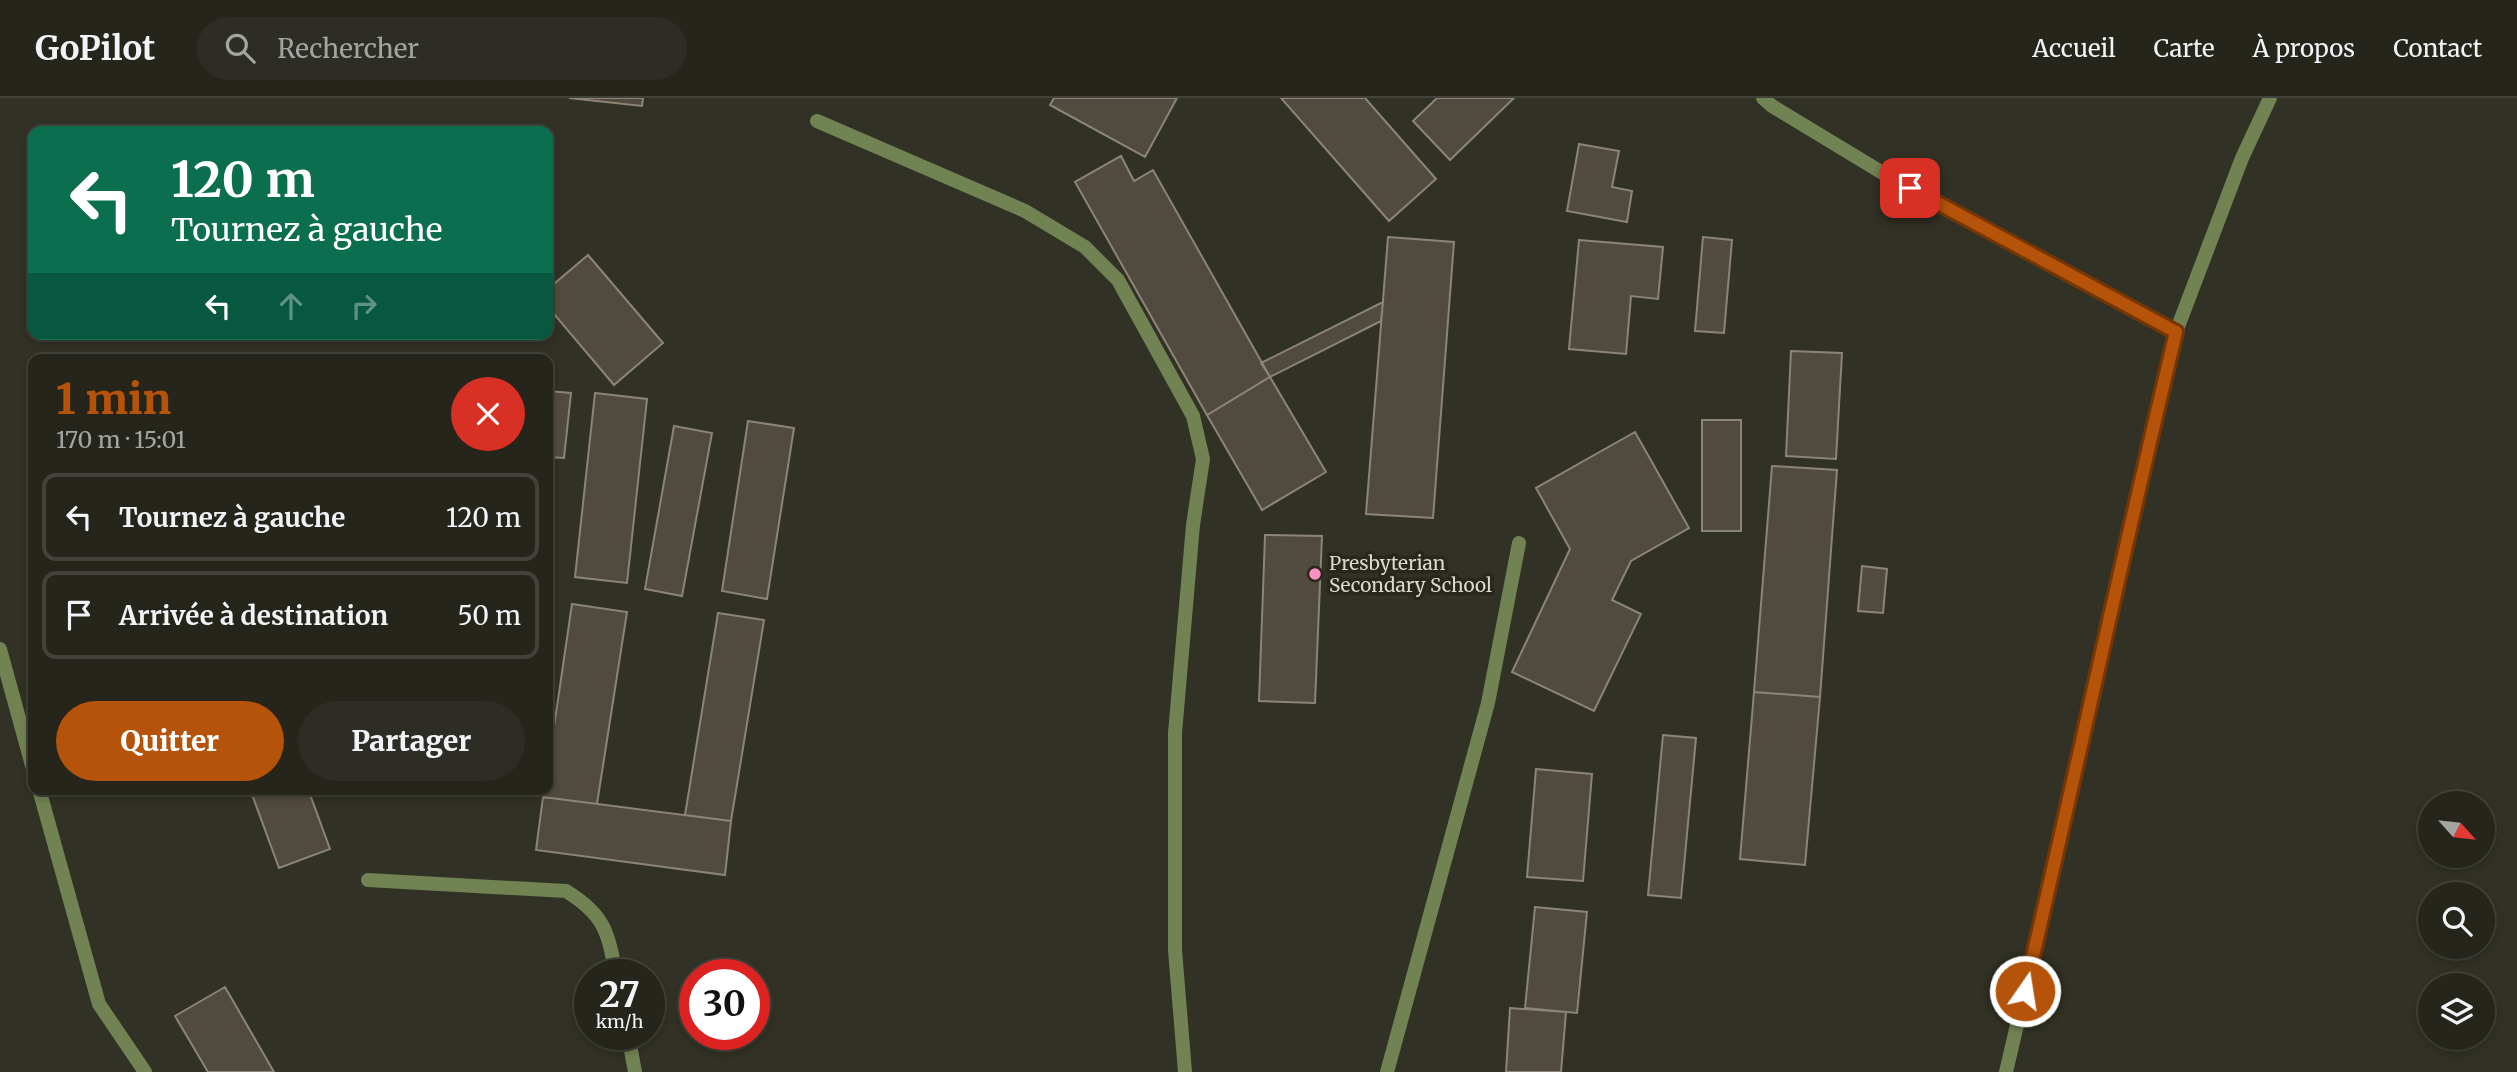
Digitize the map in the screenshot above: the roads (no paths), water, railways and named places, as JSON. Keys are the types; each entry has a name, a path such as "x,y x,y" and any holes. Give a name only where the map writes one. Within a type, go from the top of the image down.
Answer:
{"street":[{"path":"1763,98 1886,175 2176,332"},
{"path":"2006,1072 2176,332 2242,158 2270,98"},
{"path":"817,121 1025,211 1085,247 1118,280 1193,416 1203,459 1193,526 1175,747 1175,950 1185,1072"},
{"path":"1387,1072 1488,703 1519,542"},
{"path":"0,649 28,751"},
{"path":"41,795 99,1004 145,1072"},
{"path":"368,880 566,891 588,904 598,916 610,942 613,959"},
{"path":"631,1050 635,1072"}],"place":[{"name":"Presbyterian Secondary School","path":"1315,574"}]}
